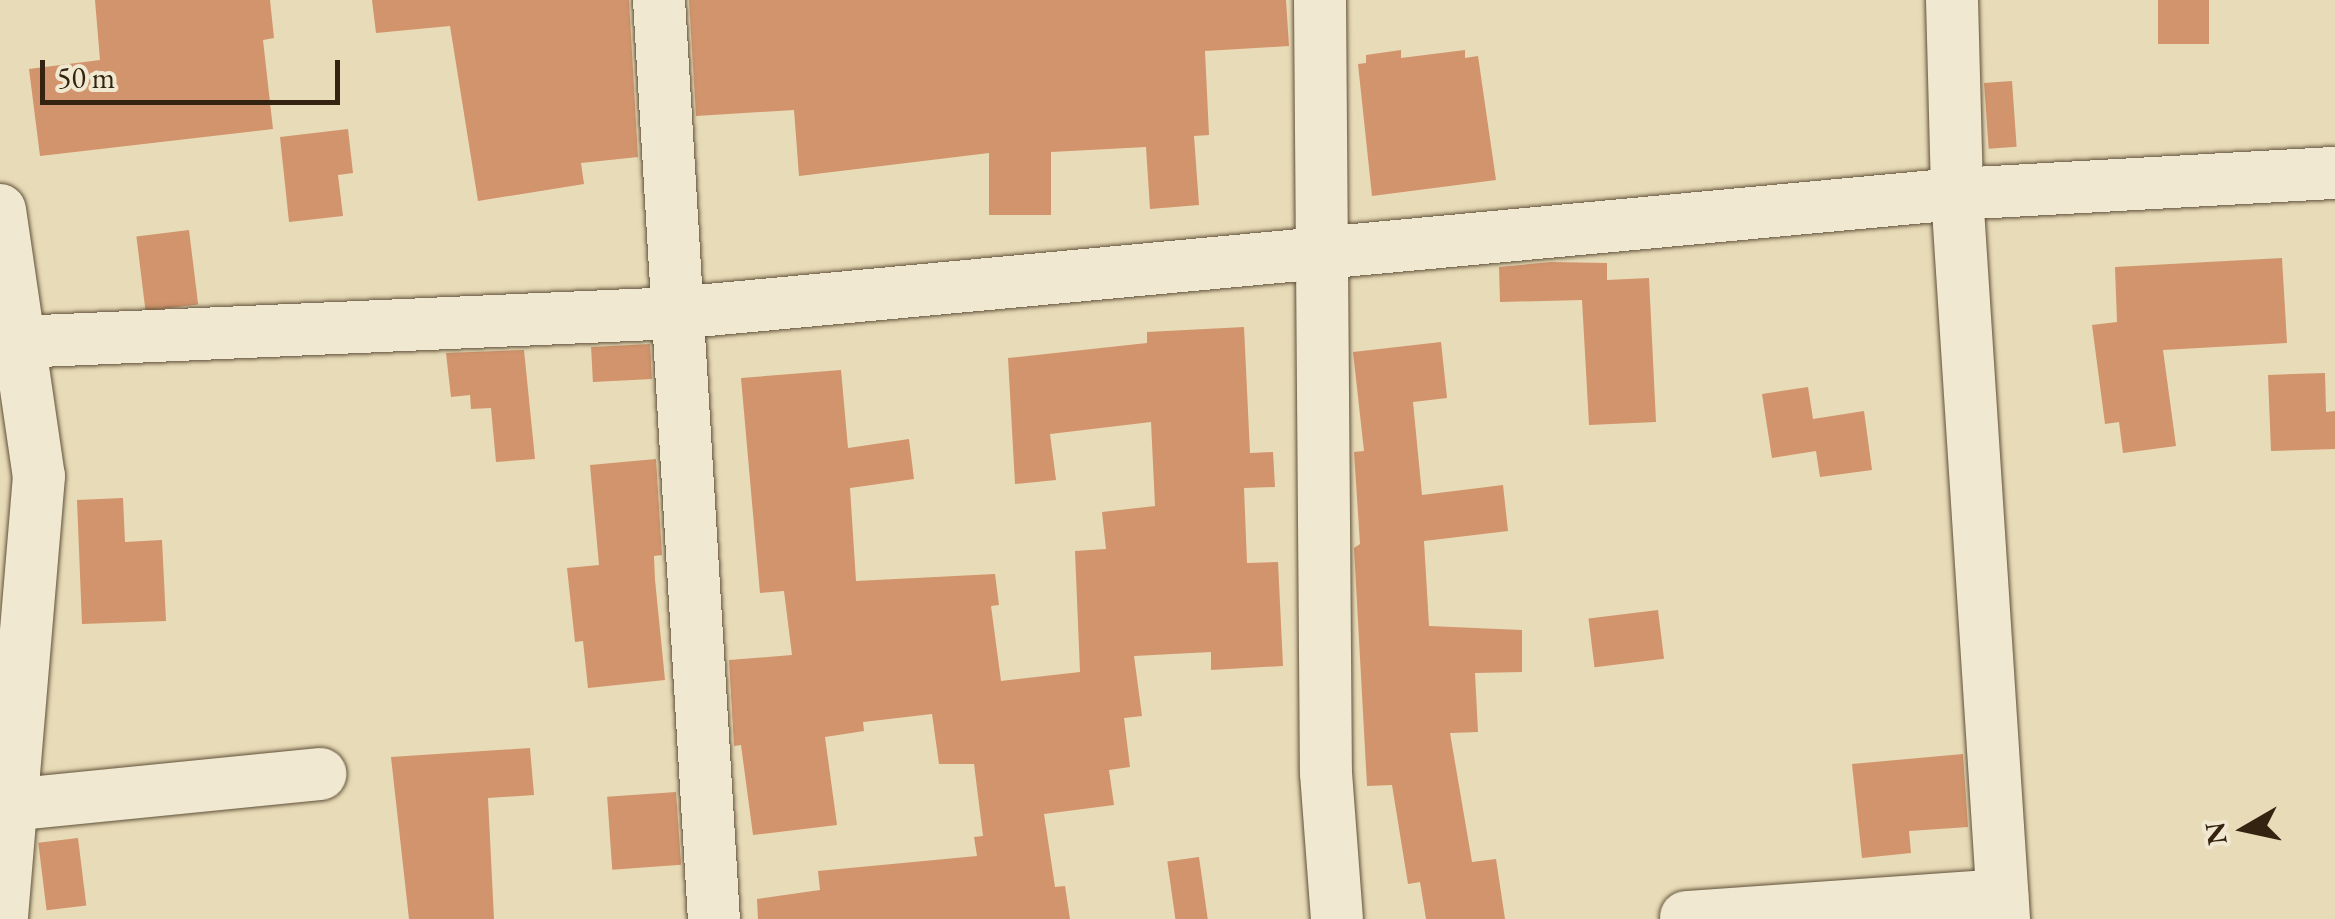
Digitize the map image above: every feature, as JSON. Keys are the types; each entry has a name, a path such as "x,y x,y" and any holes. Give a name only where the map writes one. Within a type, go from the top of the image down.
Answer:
{"street":[{"path":"659,0 714,919"},
{"path":"1320,0 1326,774 1337,919"},
{"path":"1686,917 2003,907 1958,194 1952,0"},
{"path":"18,342 676,313 1320,250 1958,194 2335,172"},
{"path":"0,210 18,342 20,474 2,919"},
{"path":"9,805 320,774"}],"building":[{"path":"95,0 270,0 274,38 263,40 273,129 40,156 29,69 100,60"},
{"path":"372,0 629,0 638,157 581,163 584,184 478,201 450,26 376,33"},
{"path":"689,0 1286,0 1289,46 1205,51 1209,135 1194,136 1199,205 1150,209 1146,147 1051,152 1051,215 989,215 989,153 799,176 794,110 696,116"},
{"path":"2158,0 2209,0 2209,44 2158,44"},
{"path":"1401,50 1401,58 1465,50 1465,58 1478,56 1496,180 1372,196 1358,64 1366,63 1366,55"},
{"path":"2012,81 2017,147 1989,149 1984,83"},
{"path":"348,129 353,173 338,175 343,216 289,222 280,137"},
{"path":"189,230 198,304 146,311 136,236"},
{"path":"2282,258 2287,343 2163,350 2176,446 2123,453 2119,422 2105,424 2092,325 2117,322 2115,267"},
{"path":"1551,262 1607,263 1607,280 1649,278 1656,422 1589,425 1582,300 1500,302 1499,267"},
{"path":"1244,327 1250,453 1273,452 1275,487 1244,488 1247,563 1278,562 1283,666 1211,670 1211,652 1134,656 1142,716 1124,718 1130,767 1109,770 1114,805 1044,814 1055,887 1065,886 1070,919 758,919 757,899 820,890 818,871 977,856 974,837 983,836 974,764 939,764 932,714 863,722 864,731 825,737 837,825 753,835 741,745 734,746 729,660 792,655 784,591 760,593 741,378 841,370 848,448 909,439 914,479 850,488 856,581 995,574 999,605 991,606 1001,681 1080,672 1075,551 1106,549 1102,512 1155,506 1151,422 1050,434 1056,480 1015,484 1008,358 1147,343 1147,332"},
{"path":"1441,342 1447,398 1413,402 1422,495 1503,485 1508,531 1424,541 1429,626 1522,630 1522,672 1475,673 1478,732 1450,733 1472,862 1496,859 1505,919 1426,919 1420,882 1408,884 1392,785 1367,786 1354,548 1360,544 1354,452 1364,451 1353,352"},
{"path":"650,344 652,379 593,382 591,347"},
{"path":"524,350 535,459 496,462 491,408 471,409 470,395 451,397 446,353"},
{"path":"2325,373 2326,412 2335,411 2335,449 2271,451 2268,375"},
{"path":"1808,387 1813,419 1864,411 1872,470 1820,477 1816,451 1772,458 1762,394"},
{"path":"656,459 662,555 654,556 665,680 588,688 583,641 575,642 567,568 599,565 590,465"},
{"path":"123,498 125,542 162,540 166,621 82,624 77,500"},
{"path":"1658,610 1664,659 1594,667 1589,619"},
{"path":"530,748 534,795 488,798 494,919 409,919 391,757"},
{"path":"1963,754 1968,827 1909,831 1911,853 1862,858 1852,764"},
{"path":"676,792 681,865 612,870 607,797"},
{"path":"78,838 86,905 47,910 38,843"},
{"path":"1199,857 1208,919 1175,919 1167,861"}]}
